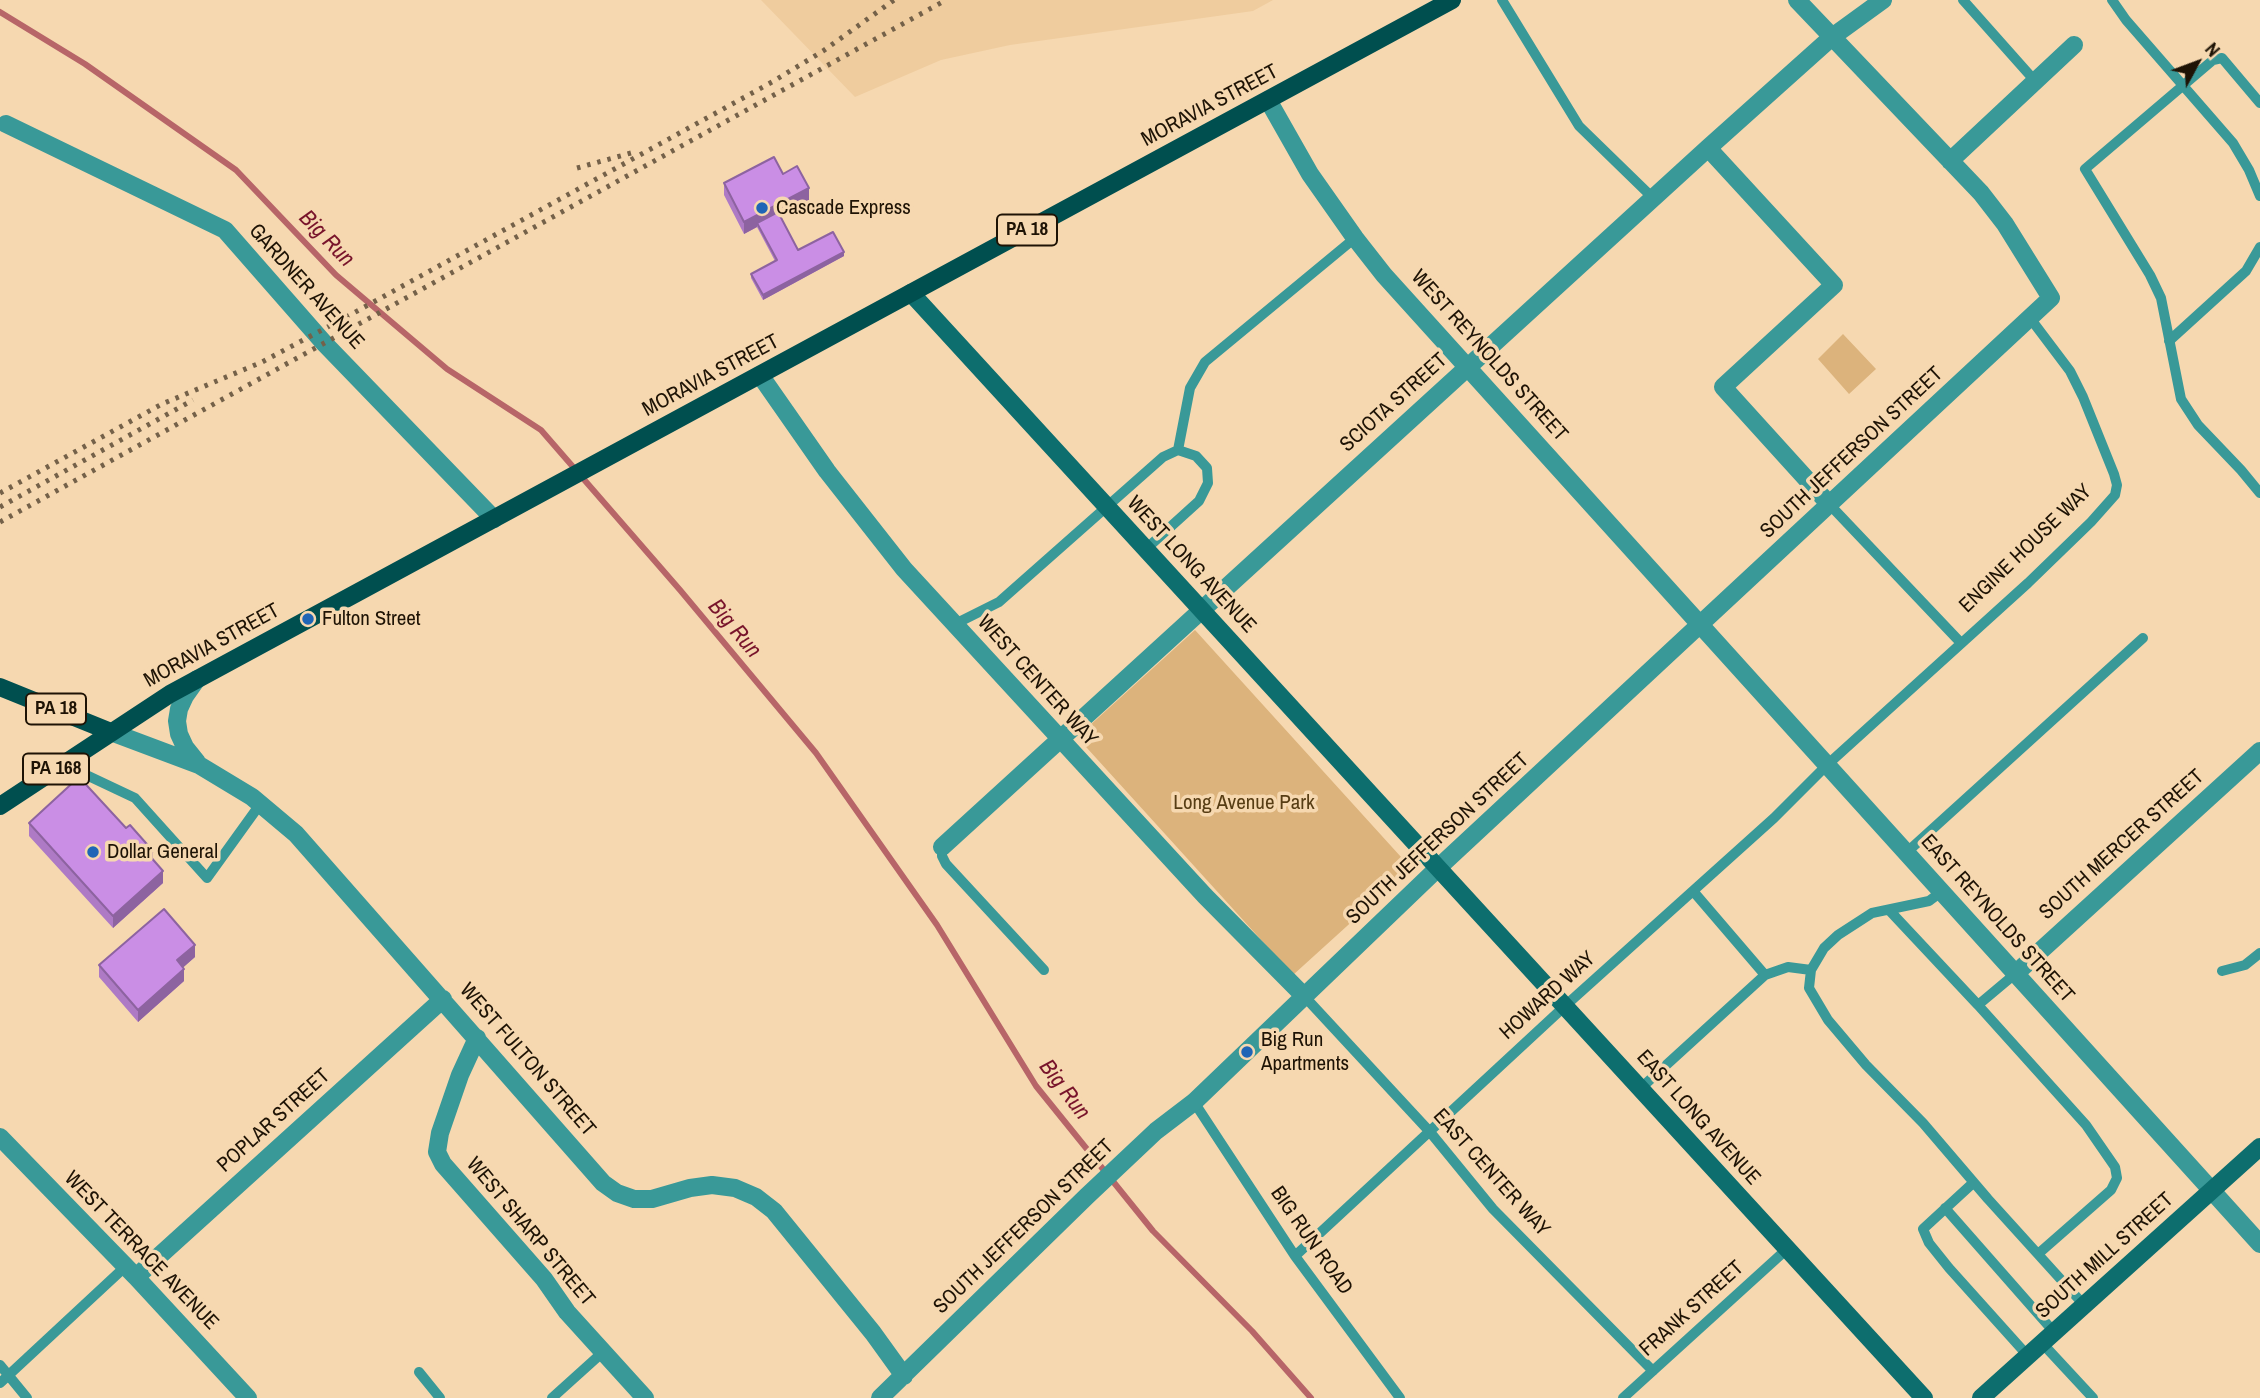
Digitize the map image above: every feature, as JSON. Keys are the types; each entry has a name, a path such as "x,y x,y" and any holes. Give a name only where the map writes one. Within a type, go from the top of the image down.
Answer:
{"main road":[{"name":"MORAVIA STREET","path":"0,806 111,732 198,679 1452,0"},
{"name":"PA 18","path":"0,687 111,732"}],"street":[{"path":"1797,0 1981,193 2005,224 2051,298 2030,318"},
{"name":"SCIOTA STREET","path":"942,847 1058,738 1708,148 1832,37 1883,0"},
{"path":"1950,160 2074,44"},
{"name":"WEST REYNOLDS STREET","path":"1268,100 1310,173 1384,275 1700,625"},
{"name":"GARDNER AVENUE","path":"6,124 225,230 324,343 494,519"},
{"path":"1708,148 1835,285 1723,387 1830,505"},
{"name":"WEST LONG AVENUE","path":"911,293 1439,867"},
{"name":"SOUTH JEFFERSON STREET","path":"880,1398 1156,1131 1195,1101 1439,867 2030,318"},
{"name":"WEST CENTER WAY","path":"760,375 863,519 955,624 1205,896 1305,997"},
{"name":"EAST REYNOLDS STREET","path":"1700,625 2260,1244"},
{"path":"198,679 185,696 177,721 185,747 199,765"},
{"name":"WEST FULTON STREET","path":"111,732 199,765 261,803 296,834 603,1182 617,1193 634,1199 652,1199 712,1185 735,1188 756,1197 774,1211 873,1333 904,1376"},
{"name":"SOUTH MERCER STREET","path":"2015,974 2260,751"},
{"name":"EAST LONG AVENUE","path":"1439,867 1924,1398"},
{"name":"POPLAR STREET","path":"131,1271 443,999"},
{"name":"WEST SHARP STREET","path":"477,1038 446,1110 438,1152 443,1164 544,1279 567,1312 645,1398"},
{"name":"WEST TERRACE AVENUE","path":"0,1137 131,1271 248,1398"},
{"name":"SOUTH MILL STREET","path":"1981,1398 2260,1147"}],"lane":[{"path":"1502,0 1579,126 1653,198"},
{"path":"1963,0 2035,81"},
{"path":"2112,0 2126,20 2233,143 2260,196"},
{"path":"2260,103 2222,58 2213,60 2085,169 2150,275 2161,298 2182,399 2198,425 2260,493"},
{"path":"1178,450 1191,388 1205,362 1355,238"},
{"path":"2169,341 2246,271 2260,247"},
{"name":"ENGINE HOUSE WAY","path":"1827,765 2091,522 2115,495 2117,485 2114,474 2083,397 2070,371 2030,318"},
{"path":"955,624 999,602 1163,457 1178,450 1196,456 1207,468 1208,483 1199,501 1146,549"},
{"path":"1830,505 1961,643"},
{"path":"1906,853 2143,638"},
{"path":"63,764 135,798 207,878 261,803"},
{"name":"HOWARD WAY","path":"1295,1255 1774,818 1827,765"},
{"path":"942,847 946,864 1044,970"},
{"path":"1693,891 1765,975"},
{"path":"1941,892 1929,901 1872,913 1838,934 1824,948 1811,970 1809,988 1828,1020 1866,1065 1923,1123 1973,1183 2084,1305"},
{"path":"1889,910 2086,1125 2115,1167 2117,1178 2111,1190 2038,1254"},
{"path":"2221,971 2245,965 2260,953"},
{"path":"1640,1088 1765,975 1788,967 1811,970"},
{"path":"1978,1005 2015,974"},
{"name":"EAST CENTER WAY","path":"1305,997 1430,1132 1493,1209 1653,1371"},
{"name":"BIG RUN ROAD","path":"1195,1101 1295,1255 1401,1398"},
{"path":"1973,1183 1923,1228 1929,1243 1948,1268 2028,1356"},
{"path":"1945,1208 2093,1398"},
{"name":"FRANK STREET","path":"1623,1398 1787,1249"},
{"path":"0,1383 131,1271"},
{"path":"552,1398 603,1352"},
{"path":"0,1365 27,1398"},
{"path":"419,1372 440,1398"}],"shaded area":[{"path":"761,0 1273,0 1253,11 1010,45 941,60 855,97"}],"green space":[{"path":"1843,334 1876,369 1849,394 1818,359"},
{"name":"Long Avenue Park","path":"1195,630 1411,868 1293,975 1077,737"}],"building":[{"name":"Cascade Express","path":"774,157 783,174 797,166 809,188 744,222 724,183"},
{"name":"Cascade Express","path":"778,212 798,250 833,232 844,252 763,295 751,274 777,260 757,223"},
{"name":"Dollar General","path":"79,777 126,828 130,825 153,851 149,855 163,871 113,916 29,823"},
{"path":"164,909 195,945 177,960 184,969 138,1010 99,965"}],"waterway":[{"name":"Big Run","path":"0,12 85,64 236,170 336,275 447,369 541,430 680,590 816,753 937,925 1036,1086 1153,1231 1252,1331 1311,1398"}],"railway":[{"path":"0,493 162,404 262,362 350,315 772,82 823,51 894,0"},
{"path":"0,522 946,0"},
{"path":"577,168 631,153"},
{"path":"0,507 193,400"}],"place":[{"name":"Cascade Express","path":"762,208"},
{"name":"Fulton Street","path":"308,619"},
{"name":"Dollar General","path":"93,852"},
{"name":"Big Run Apartments","path":"1247,1052"}]}
